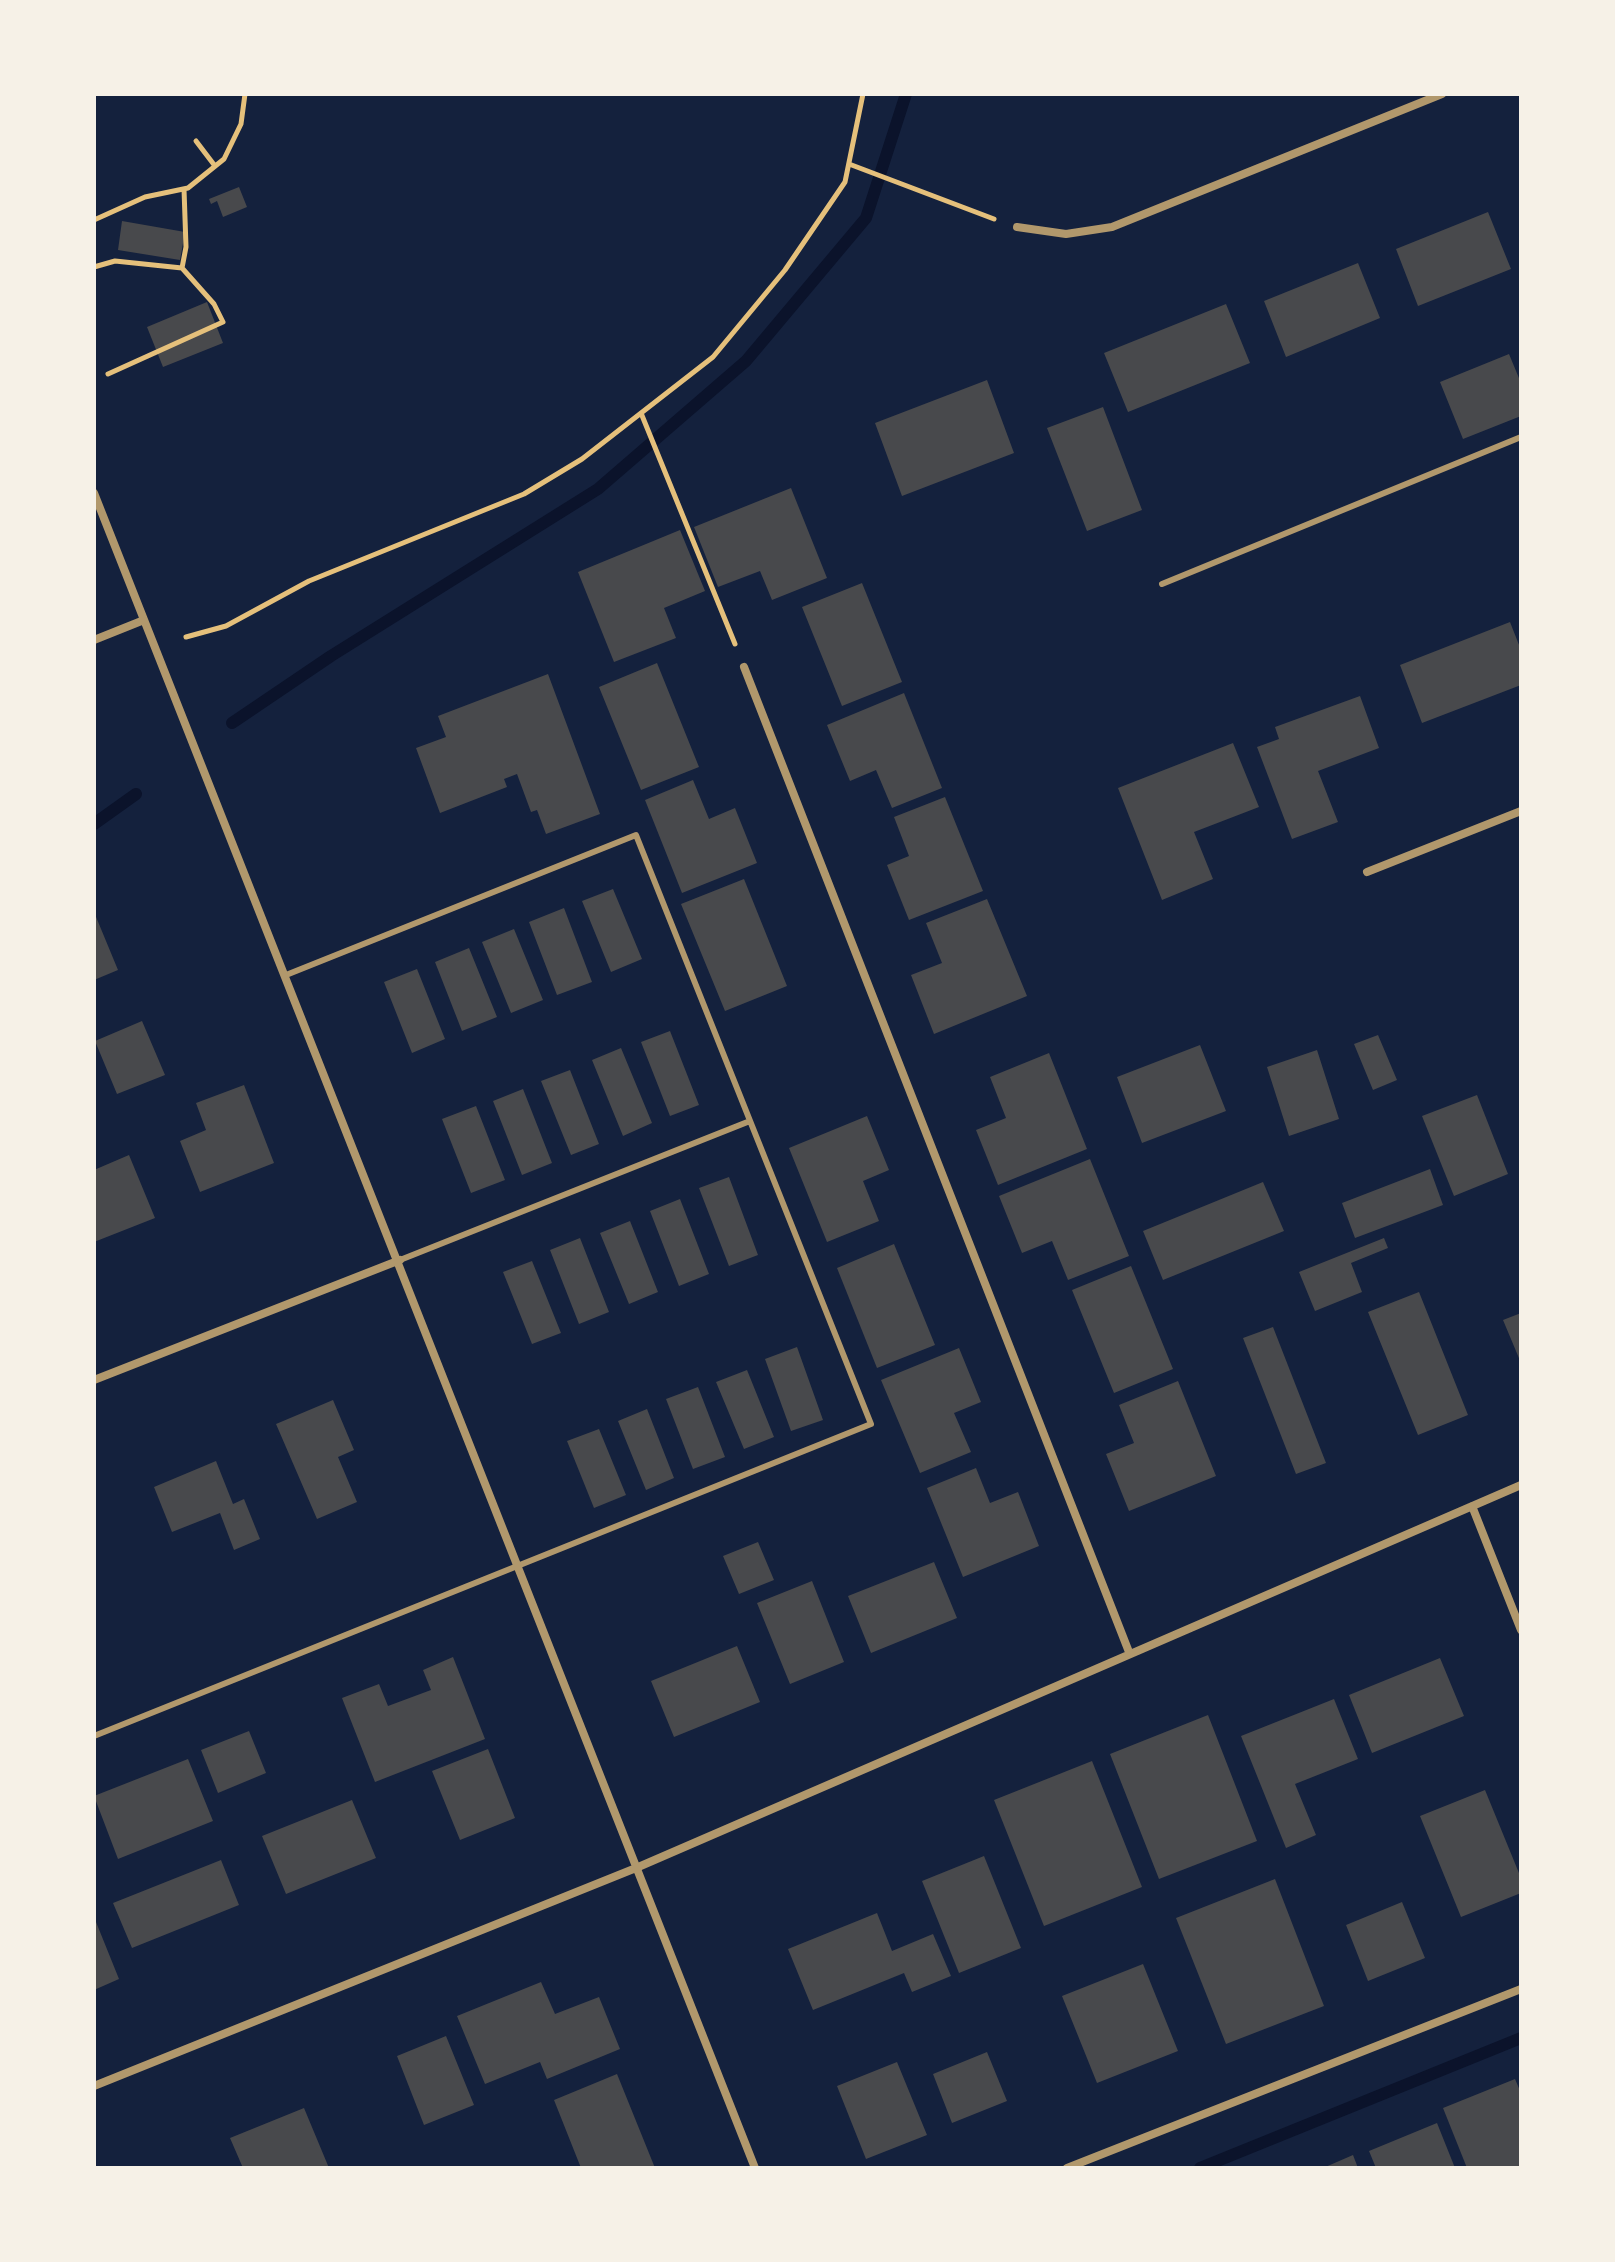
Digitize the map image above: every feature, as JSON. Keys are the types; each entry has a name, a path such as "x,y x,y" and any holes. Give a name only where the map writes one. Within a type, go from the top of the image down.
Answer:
{"street":[{"path":"1017,227 1066,234 1112,227 1442,94"},
{"path":"94,493 400,1260 755,2168"},
{"path":"94,640 144,620"},
{"path":"744,667 1129,1652"},
{"path":"1367,872 1521,811"},
{"path":"94,1380 400,1260"},
{"path":"94,2086 636,1868 1129,1652 1521,1485"},
{"path":"1472,1506 1521,1630"},
{"path":"1067,2168 1521,1989"}],"lane":[{"path":"1162,584 1521,437"},
{"path":"94,1736 871,1424 636,835 286,975"},
{"path":"400,1260 750,1121"}],"path":[{"path":"94,220 145,197 184,189 224,159 241,124 245,94"},
{"path":"186,637 226,626 309,581 524,494 582,459 713,357 785,270 845,182 863,94"},
{"path":"196,141 215,166"},
{"path":"849,164 1017,227"},
{"path":"182,268 186,247 184,189"},
{"path":"94,267 115,261 182,268 214,304 223,322 108,374"},
{"path":"641,413 744,667"}],"building":[{"path":"239,187 247,207 223,217 217,201 211,204 209,199"},
{"path":"1488,212 1511,269 1418,306 1396,249"},
{"path":"122,221 185,232 180,260 118,250"},
{"path":"1358,263 1380,318 1286,357 1264,301"},
{"path":"207,302 223,343 163,367 147,327"},
{"path":"1226,304 1250,363 1128,412 1104,353"},
{"path":"1509,354 1521,383 1521,416 1463,439 1440,382"},
{"path":"987,380 1014,453 902,496 875,423"},
{"path":"1103,407 1142,510 1087,531 1047,428"},
{"path":"791,488 827,578 772,600 760,571 718,587 694,527"},
{"path":"680,530 705,591 664,608 676,638 614,662 578,572"},
{"path":"862,583 902,682 842,706 802,607"},
{"path":"1510,622 1521,650 1521,685 1422,723 1400,665"},
{"path":"657,663 699,767 641,790 599,687"},
{"path":"548,674 600,814 546,834 537,810 531,812 517,774 504,779 507,787 440,813 416,748 446,737 438,716"},
{"path":"904,693 942,788 892,808 876,770 850,781 827,725"},
{"path":"1360,696 1379,748 1318,771 1338,822 1292,839 1257,747 1279,739 1275,727"},
{"path":"1233,743 1259,807 1194,832 1213,879 1162,900 1118,788"},
{"path":"693,780 709,819 735,808 757,863 682,893 645,800"},
{"path":"945,797 983,891 909,920 887,865 909,856 894,817"},
{"path":"744,879 787,986 725,1011 681,904"},
{"path":"613,889 642,959 611,972 582,901"},
{"path":"987,899 1027,996 934,1034 911,975 942,963 926,923"},
{"path":"564,908 592,982 557,995 529,922"},
{"path":"94,912 118,970 94,980"},
{"path":"514,929 543,1000 511,1013 482,942"},
{"path":"469,948 497,1017 462,1031 435,962"},
{"path":"417,969 445,1039 412,1053 384,982"},
{"path":"142,1021 165,1075 117,1094 95,1041"},
{"path":"670,1031 699,1105 670,1116 641,1042"},
{"path":"1378,1035 1397,1080 1373,1090 1354,1044"},
{"path":"1200,1045 1226,1111 1142,1143 1117,1077"},
{"path":"621,1048 652,1123 623,1136 592,1060"},
{"path":"1317,1050 1339,1119 1289,1136 1267,1067"},
{"path":"1049,1053 1087,1149 998,1185 976,1130 1006,1118 990,1077"},
{"path":"570,1070 599,1144 571,1155 541,1081"},
{"path":"244,1085 274,1163 200,1192 180,1141 206,1130 196,1103"},
{"path":"523,1089 552,1163 522,1175 493,1101"},
{"path":"1477,1095 1508,1174 1454,1196 1422,1116"},
{"path":"476,1106 505,1180 471,1193 442,1119"},
{"path":"867,1116 889,1170 863,1181 879,1221 827,1242 789,1148"},
{"path":"129,1155 155,1218 94,1242 94,1170"},
{"path":"1090,1159 1129,1256 1068,1280 1052,1241 1022,1253 999,1196"},
{"path":"1430,1169 1443,1205 1355,1238 1342,1203"},
{"path":"729,1177 758,1255 729,1266 699,1188"},
{"path":"1263,1182 1284,1231 1163,1280 1143,1231"},
{"path":"680,1199 709,1274 679,1286 650,1211"},
{"path":"630,1221 658,1292 629,1304 600,1233"},
{"path":"580,1238 609,1312 579,1324 550,1250"},
{"path":"1384,1238 1388,1248 1351,1263 1362,1292 1315,1311 1299,1272"},
{"path":"894,1244 935,1345 877,1368 837,1268"},
{"path":"532,1261 561,1333 532,1344 503,1272"},
{"path":"1131,1266 1173,1369 1114,1393 1072,1290"},
{"path":"1419,1292 1468,1415 1418,1435 1368,1312"},
{"path":"1521,1313 1521,1363 1503,1320"},
{"path":"1273,1327 1326,1463 1296,1474 1243,1338"},
{"path":"797,1347 823,1420 791,1431 765,1359"},
{"path":"959,1348 981,1402 954,1413 971,1452 920,1473 881,1380"},
{"path":"747,1370 774,1437 744,1449 716,1382"},
{"path":"1178,1381 1216,1476 1129,1511 1106,1454 1134,1443 1119,1405"},
{"path":"698,1387 725,1457 693,1469 666,1399"},
{"path":"333,1400 354,1450 338,1457 357,1502 317,1519 276,1424"},
{"path":"647,1409 674,1478 646,1490 618,1421"},
{"path":"599,1429 626,1495 594,1508 567,1441"},
{"path":"216,1461 233,1504 244,1499 260,1539 234,1550 220,1513 172,1532 154,1487"},
{"path":"976,1468 990,1503 1018,1492 1039,1546 963,1577 927,1488"},
{"path":"758,1542 774,1580 739,1594 723,1556"},
{"path":"934,1562 957,1618 871,1653 848,1596"},
{"path":"812,1581 844,1662 790,1684 757,1603"},
{"path":"737,1646 760,1702 674,1737 651,1681"},
{"path":"453,1657 485,1739 375,1782 342,1698 379,1684 388,1706 431,1690 423,1670"},
{"path":"1440,1658 1464,1716 1372,1753 1349,1695"},
{"path":"1334,1699 1358,1759 1295,1784 1316,1835 1286,1848 1241,1736"},
{"path":"1208,1715 1257,1841 1159,1879 1110,1754"},
{"path":"249,1731 266,1773 218,1793 201,1750"},
{"path":"488,1749 515,1818 460,1840 432,1771"},
{"path":"188,1759 213,1821 118,1859 94,1796"},
{"path":"1092,1761 1142,1887 1044,1926 994,1800"},
{"path":"1485,1790 1521,1878 1521,1893 1461,1917 1420,1816"},
{"path":"352,1800 376,1858 286,1894 262,1836"},
{"path":"984,1856 1021,1948 959,1973 922,1881"},
{"path":"221,1860 239,1905 132,1948 113,1903"},
{"path":"1275,1879 1324,2006 1226,2044 1176,1918"},
{"path":"1402,1902 1425,1958 1368,1981 1346,1925"},
{"path":"877,1913 892,1951 933,1934 951,1976 912,1992 904,1973 813,2010 788,1949"},
{"path":"94,1917 119,1979 94,1990"},
{"path":"1143,1964 1178,2051 1097,2083 1062,1996"},
{"path":"541,1982 555,2014 599,1997 620,2049 547,2079 540,2062 485,2084 457,2016"},
{"path":"446,2036 474,2105 424,2125 397,2056"},
{"path":"987,2052 1007,2101 952,2123 933,2074"},
{"path":"897,2062 927,2135 866,2159 837,2086"},
{"path":"617,2074 655,2168 581,2168 554,2100"},
{"path":"1515,2079 1521,2093 1521,2168 1467,2168 1443,2108"},
{"path":"304,2108 329,2168 243,2168 230,2138"},
{"path":"1437,2123 1455,2168 1376,2168 1369,2151"},
{"path":"1353,2155 1358,2168 1323,2168"}],"waterway":[{"path":"232,723 331,656 598,489 746,361 866,218 906,94"},
{"path":"94,824 136,794"},
{"path":"1200,2168 1521,2038"}]}
